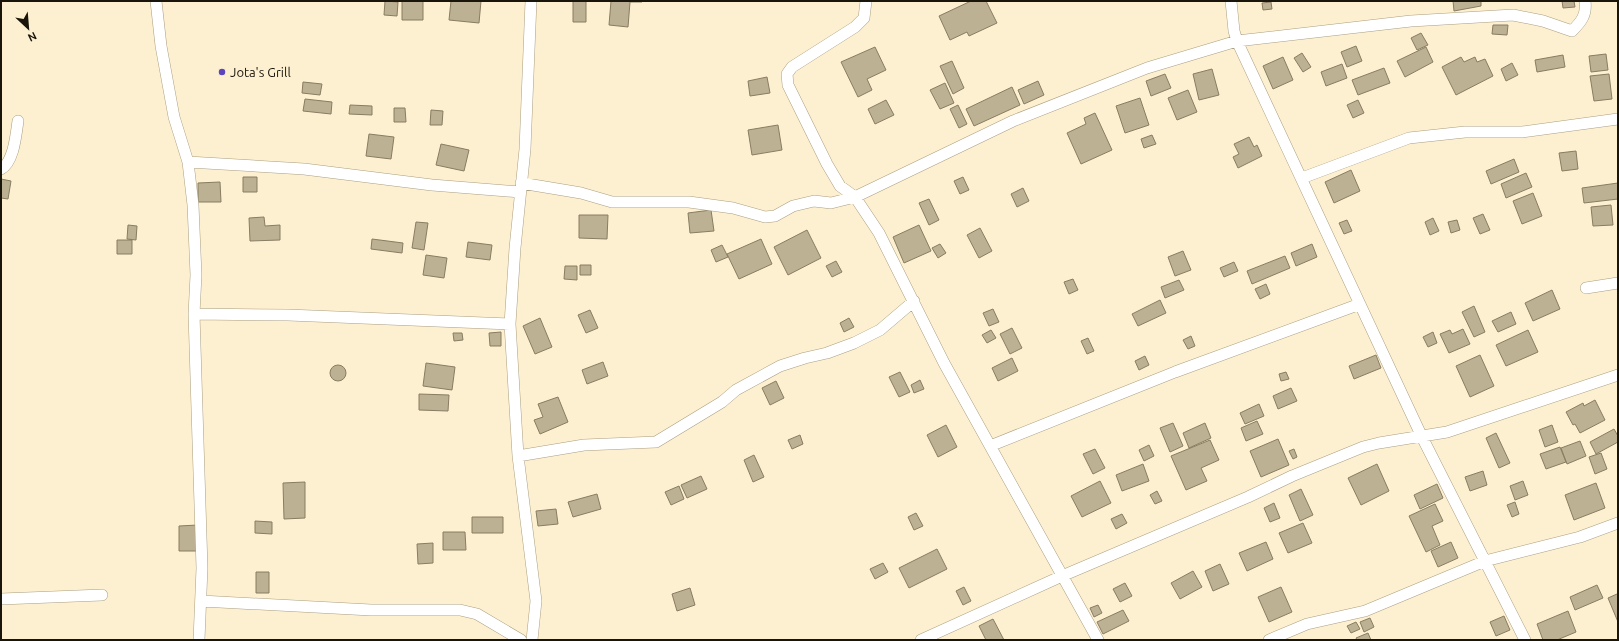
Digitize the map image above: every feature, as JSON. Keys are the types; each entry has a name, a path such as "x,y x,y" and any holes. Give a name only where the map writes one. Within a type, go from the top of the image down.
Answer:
{"street":[{"path":"156,1 161,46 174,118 188,162 193,205 196,275 194,314 202,568 199,640"},
{"path":"531,1 529,79 510,324 518,456 536,601 532,640"},
{"path":"866,1 864,18 855,27 792,67 787,74 788,85 827,164 840,186 855,197 879,233 944,363 1098,640"},
{"path":"1231,1 1234,31 1237,41 1422,437 1525,640"},
{"path":"188,162 304,168 432,184 521,188 581,193 612,202 689,202 733,208 765,217 775,216 793,206 814,201 831,203 855,197 1013,121 1147,68 1237,41 1411,21 1513,15 1543,21 1572,31 1582,21 1586,9 1585,1"},
{"path":"1302,178 1409,138 1466,132 1522,132 1618,119"},
{"path":"1,169 6,166 14,146 18,121"},
{"path":"1586,288 1618,283"},
{"path":"518,456 584,445 656,442 722,402 736,390 780,366 828,353 854,343 880,330 914,301"},
{"path":"990,446 1175,372 1360,304"},
{"path":"194,314 288,315 510,324"},
{"path":"921,640 1062,576 1362,447 1448,432 1618,375"},
{"path":"1269,640 1307,624 1365,612 1485,561 1580,537 1618,522"},
{"path":"1,599 102,596"},
{"path":"201,601 371,610 460,610 477,614 521,640"}],"building":[{"path":"385,1 398,2 397,16 384,15"},
{"path":"402,1 423,1 423,20 402,20"},
{"path":"451,1 481,1 479,23 449,20"},
{"path":"573,1 586,1 586,22 573,22"},
{"path":"611,1 642,1 630,2 628,27 609,25"},
{"path":"971,1 986,1 997,23 969,36 967,32 950,40 939,16"},
{"path":"1453,1 1481,1 1481,6 1454,11"},
{"path":"1562,1 1574,1 1575,7 1563,8"},
{"path":"1271,2 1272,9 1263,10 1262,3"},
{"path":"1493,25 1508,25 1507,35 1492,34"},
{"path":"1421,33 1428,45 1417,50 1411,38"},
{"path":"1356,46 1362,61 1347,67 1341,52"},
{"path":"875,47 886,70 867,79 872,90 858,97 841,62"},
{"path":"1426,47 1433,62 1405,77 1397,61"},
{"path":"1302,53 1311,67 1303,72 1294,58"},
{"path":"1606,54 1608,70 1591,72 1589,56"},
{"path":"1563,55 1565,67 1537,72 1535,60"},
{"path":"1283,57 1293,80 1273,89 1263,66"},
{"path":"1461,57 1464,62 1475,57 1477,62 1485,59 1493,76 1456,95 1442,67"},
{"path":"952,61 964,88 953,94 940,66"},
{"path":"1512,63 1518,75 1506,81 1501,69"},
{"path":"1342,64 1347,78 1326,86 1321,72"},
{"path":"1384,68 1390,83 1358,95 1352,80"},
{"path":"1212,69 1219,95 1199,100 1193,74"},
{"path":"1165,74 1171,88 1151,96 1146,81"},
{"path":"1609,74 1612,99 1594,101 1590,76"},
{"path":"767,77 770,93 750,96 748,81"},
{"path":"1038,81 1044,95 1024,104 1018,90"},
{"path":"303,82 322,84 320,95 302,93"},
{"path":"945,83 954,103 940,109 930,90"},
{"path":"1012,87 1020,105 974,126 966,109"},
{"path":"1188,90 1197,112 1177,120 1168,98"},
{"path":"1140,98 1149,125 1125,133 1116,106"},
{"path":"305,99 332,102 331,114 303,111"},
{"path":"886,100 894,115 875,124 868,109"},
{"path":"1358,100 1364,113 1353,118 1347,105"},
{"path":"350,105 372,106 372,115 349,114"},
{"path":"958,105 967,124 959,128 950,109"},
{"path":"394,108 405,108 406,122 394,122"},
{"path":"431,110 443,111 442,125 430,125"},
{"path":"1095,113 1112,150 1081,164 1067,133 1086,124 1084,118"},
{"path":"778,125 782,150 752,155 748,130"},
{"path":"369,134 394,137 391,159 366,156"},
{"path":"1152,135 1156,144 1144,148 1141,139"},
{"path":"1249,137 1254,147 1257,145 1262,156 1238,168 1233,157 1239,154 1234,144"},
{"path":"441,144 469,150 464,171 436,165"},
{"path":"1576,151 1578,169 1562,171 1559,153"},
{"path":"1514,159 1519,172 1491,184 1486,171"},
{"path":"1351,170 1360,191 1334,203 1325,182"},
{"path":"1526,173 1532,187 1506,198 1501,184"},
{"path":"243,177 257,177 257,192 243,192"},
{"path":"963,177 969,190 960,194 954,181"},
{"path":"1,179 11,181 8,199 1,198"},
{"path":"220,182 221,202 198,202 198,183"},
{"path":"1618,183 1618,199 1584,203 1582,188"},
{"path":"1023,188 1029,201 1017,207 1011,194"},
{"path":"1533,193 1542,216 1522,224 1513,201"},
{"path":"929,199 939,220 929,225 919,203"},
{"path":"1611,205 1613,225 1593,226 1591,207"},
{"path":"711,210 714,231 690,233 688,213"},
{"path":"1483,214 1490,230 1480,234 1473,218"},
{"path":"579,215 608,215 607,239 579,238"},
{"path":"264,217 265,226 280,225 280,240 250,241 249,218"},
{"path":"1433,218 1439,231 1430,235 1425,222"},
{"path":"1347,220 1352,231 1344,234 1339,223"},
{"path":"1457,220 1460,230 1451,233 1448,222"},
{"path":"416,222 428,223 424,250 412,248"},
{"path":"128,225 137,226 136,240 127,239"},
{"path":"919,225 931,251 904,263 893,237"},
{"path":"980,228 992,251 979,258 967,235"},
{"path":"807,230 821,258 788,275 774,247"},
{"path":"372,239 403,243 402,253 371,249"},
{"path":"761,239 772,264 739,279 727,254"},
{"path":"117,240 132,240 132,254 117,254"},
{"path":"468,242 492,245 490,260 466,257"},
{"path":"940,244 946,253 938,258 932,248"},
{"path":"1312,244 1317,257 1296,266 1291,253"},
{"path":"722,245 728,257 716,262 711,250"},
{"path":"1183,251 1191,270 1175,276 1168,257"},
{"path":"426,255 447,258 444,278 423,275"},
{"path":"1285,256 1290,268 1252,284 1247,271"},
{"path":"836,261 842,272 832,277 826,266"},
{"path":"1234,262 1238,271 1224,277 1220,268"},
{"path":"580,265 591,265 591,275 580,275"},
{"path":"565,266 577,266 577,280 564,279"},
{"path":"1073,279 1078,290 1069,294 1064,282"},
{"path":"1179,280 1184,290 1165,298 1161,287"},
{"path":"1266,284 1270,294 1260,299 1255,289"},
{"path":"1552,290 1560,309 1533,321 1525,303"},
{"path":"1160,300 1166,313 1138,326 1132,314"},
{"path":"1474,306 1485,332 1474,337 1462,312"},
{"path":"993,309 999,322 989,326 983,313"},
{"path":"590,310 598,328 586,333 578,315"},
{"path":"1511,312 1516,324 1498,332 1492,321"},
{"path":"540,318 552,347 535,354 523,326"},
{"path":"849,318 854,327 844,332 840,323"},
{"path":"1012,328 1022,348 1010,354 1000,334"},
{"path":"1463,329 1470,344 1449,353 1440,334 1450,330 1452,334"},
{"path":"991,330 996,338 987,343 982,335"},
{"path":"1528,330 1538,352 1506,366 1496,345"},
{"path":"501,332 501,346 490,346 489,333"},
{"path":"1433,332 1437,343 1428,347 1423,337"},
{"path":"453,333 462,333 463,340 454,341"},
{"path":"1191,336 1195,346 1188,349 1183,340"},
{"path":"1088,338 1094,351 1087,354 1081,341"},
{"path":"1376,355 1381,368 1354,379 1349,366"},
{"path":"1480,355 1494,386 1470,397 1456,366"},
{"path":"1145,356 1149,365 1139,370 1135,361"},
{"path":"1012,358 1018,371 998,381 992,368"},
{"path":"603,362 608,376 587,384 582,370"},
{"path":"426,363 455,367 452,390 423,386"},
{"path":"338,365 345,370 346,373 341,380 338,381 331,376 330,373 335,366"},
{"path":"900,372 910,392 899,397 889,377"},
{"path":"1286,372 1289,379 1281,381 1279,374"},
{"path":"920,380 924,389 914,393 911,385"},
{"path":"776,381 784,398 770,405 762,388"},
{"path":"1291,388 1297,401 1278,409 1273,396"},
{"path":"419,394 449,395 448,411 419,410"},
{"path":"558,397 568,422 540,434 534,420 543,417 538,404"},
{"path":"1595,400 1605,420 1580,433 1575,424 1573,425 1566,412 1583,403 1584,406"},
{"path":"1259,404 1264,416 1245,424 1240,413"},
{"path":"1257,421 1263,434 1246,441 1241,428"},
{"path":"1173,423 1183,446 1170,452 1160,428"},
{"path":"1205,423 1211,438 1189,448 1183,433"},
{"path":"946,425 957,447 938,457 927,435"},
{"path":"1552,425 1558,442 1545,447 1539,430"},
{"path":"1614,429 1618,436 1618,442 1596,454 1590,442"},
{"path":"1496,433 1510,463 1499,468 1486,438"},
{"path":"800,435 803,444 792,449 788,440"},
{"path":"1278,439 1289,465 1261,477 1250,451"},
{"path":"1210,440 1219,460 1201,468 1207,481 1186,490 1171,456"},
{"path":"1580,441 1586,456 1567,464 1561,448"},
{"path":"1149,445 1154,456 1144,461 1139,450"},
{"path":"1560,447 1566,462 1546,469 1540,454"},
{"path":"1095,449 1105,468 1093,474 1083,454"},
{"path":"1294,449 1297,457 1293,459 1289,451"},
{"path":"1601,453 1607,469 1595,474 1589,457"},
{"path":"754,455 764,477 753,482 744,460"},
{"path":"1143,464 1149,481 1122,491 1116,475"},
{"path":"1377,464 1389,491 1361,505 1348,478"},
{"path":"1483,471 1487,485 1470,491 1465,477"},
{"path":"701,476 707,489 687,498 681,485"},
{"path":"1100,481 1111,503 1082,517 1071,496"},
{"path":"1523,481 1528,495 1515,500 1510,486"},
{"path":"305,482 305,518 284,519 283,483"},
{"path":"1596,483 1605,508 1574,520 1565,495"},
{"path":"1437,484 1443,498 1420,509 1414,495"},
{"path":"679,486 684,499 671,505 665,492"},
{"path":"1301,489 1313,515 1300,521 1289,495"},
{"path":"1157,491 1162,501 1155,504 1150,495"},
{"path":"597,494 601,509 573,517 568,502"},
{"path":"1515,502 1519,514 1512,517 1507,505"},
{"path":"1274,503 1280,518 1270,522 1264,508"},
{"path":"1435,504 1443,521 1432,526 1440,545 1426,552 1409,516"},
{"path":"556,509 558,524 538,526 536,511"},
{"path":"916,513 923,526 914,530 908,517"},
{"path":"1122,514 1127,523 1116,529 1111,519"},
{"path":"472,517 503,517 503,533 472,533"},
{"path":"255,521 272,522 272,534 255,533"},
{"path":"1303,523 1312,543 1288,553 1279,533"},
{"path":"198,525 199,551 179,551 179,526"},
{"path":"443,532 465,532 466,550 443,550"},
{"path":"1266,542 1273,559 1247,571 1239,553"},
{"path":"1451,542 1458,558 1438,567 1431,551"},
{"path":"433,543 433,563 418,564 417,544"},
{"path":"937,549 947,569 909,588 899,568"},
{"path":"883,563 888,572 875,579 870,569"},
{"path":"1220,564 1229,584 1213,591 1205,571"},
{"path":"1193,571 1202,587 1180,599 1171,583"},
{"path":"256,572 269,572 269,593 256,593"},
{"path":"1125,583 1132,596 1120,602 1113,589"},
{"path":"1597,585 1603,598 1575,610 1570,597"},
{"path":"964,587 971,601 963,605 956,591"},
{"path":"1281,587 1292,612 1269,622 1258,597"},
{"path":"690,588 695,605 677,611 672,594"},
{"path":"1617,594 1618,595 1618,622 1608,598"},
{"path":"1098,605 1102,613 1094,617 1090,608"},
{"path":"1123,610 1129,621 1103,634 1097,622"},
{"path":"1568,611 1576,632 1557,640 1543,640 1537,624"},
{"path":"1504,616 1510,630 1496,636 1490,622"},
{"path":"1370,618 1374,627 1364,632 1360,622"},
{"path":"993,619 1004,640 986,640 979,626"},
{"path":"1356,622 1360,629 1351,633 1347,626"},
{"path":"1368,633 1371,640 1357,640 1356,638"}],"place":[{"name":"Jota's Grill","path":"222,72"}]}
